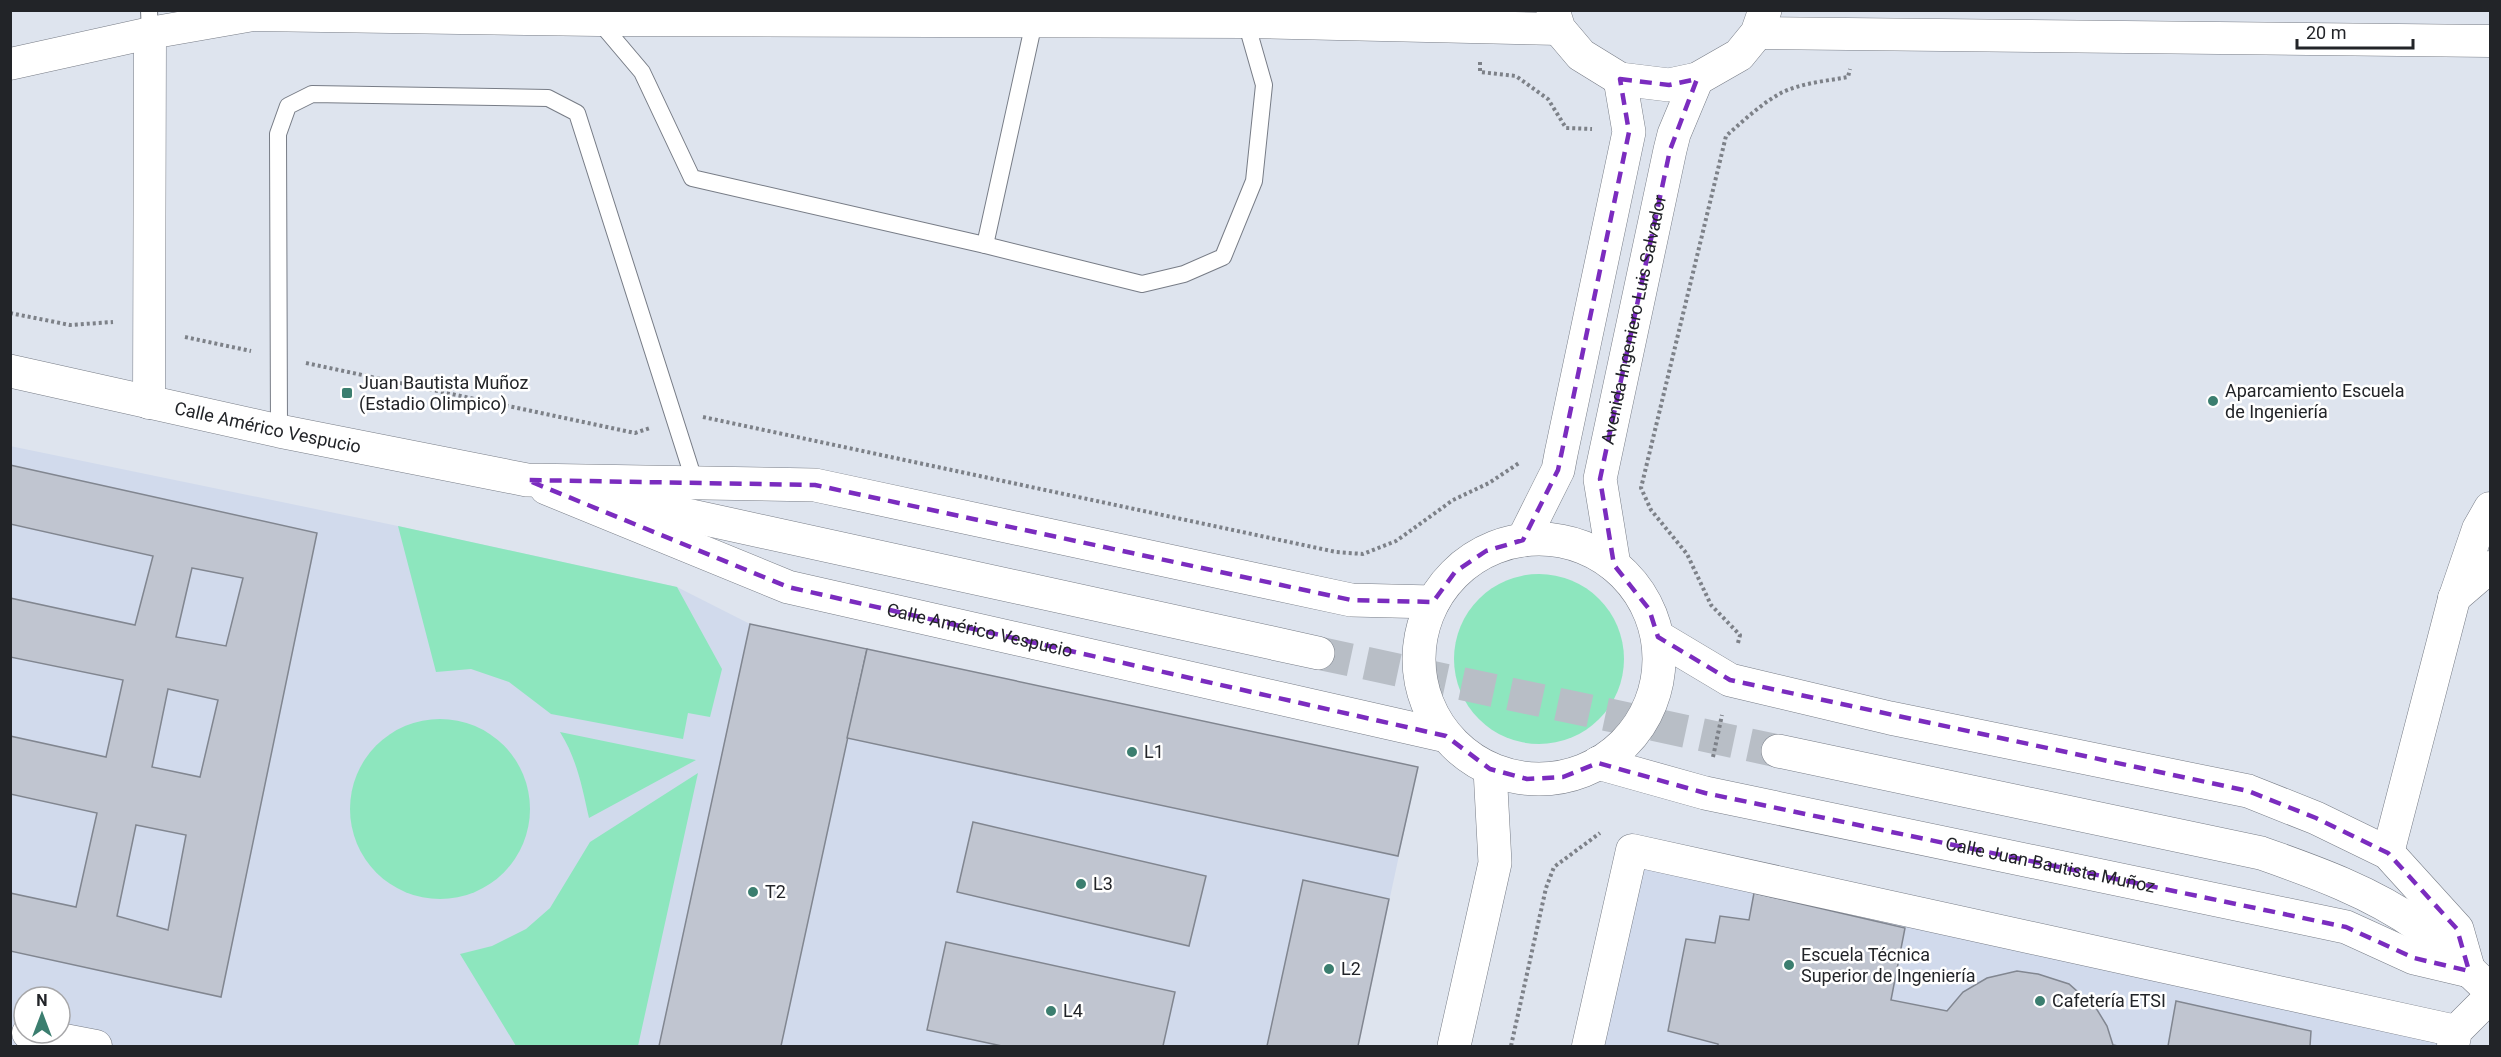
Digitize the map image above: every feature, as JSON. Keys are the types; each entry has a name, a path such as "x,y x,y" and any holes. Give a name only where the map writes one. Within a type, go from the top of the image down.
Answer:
{"street":[{"path":"10,64 149,22 253,15 598,20 1034,22 1556,20 1581,55 1620,79 1669,85 1697,80 1739,55 1761,22 2490,41"},
{"path":"149,22 149,403"},
{"path":"1522,540 1558,470 1629,132 1620,79"},
{"name":"Avenida Ingeniero Luis Salvador","path":"1614,565 1600,479 1670,150 1674,134 1697,80"},
{"name":"Calle Américo Vespucio","path":"10,371 279,431 527,480 815,485 1351,600 1432,602"},
{"path":"527,480 1318,653"},
{"name":"Calle Américo Vespucio","path":"527,480 788,587 1446,736"},
{"path":"2388,853 2454,599 2478,529 2490,507"},
{"path":"1522,540 1571,543 1614,565 1639,593 1649,609 1658,637 1659,674 1649,710 1627,741 1598,764 1563,777 1527,779 1491,769 1467,755 1446,736 1423,694 1419,647 1432,602 1455,572 1486,550 1522,540"},
{"path":"2454,599 2490,567"},
{"path":"1658,637 1730,680 1890,718 2248,792 2316,818 2388,853 2457,928 2480,981"},
{"path":"1778,751 2261,853 2321,874 2364,893 2419,926 2480,981"},
{"name":"Calle Juan Bautista Muñoz","path":"1598,764 1705,793 2346,927 2414,958 2480,981"},
{"path":"1454,1047 1495,863 1491,769"},
{"path":"1588,1047 1632,850 2455,1039 2490,997"},
{"path":"72,1042 96,1047"}],"lane":[{"path":"598,20 642,72 692,178 985,244 1142,284 1184,274 1222,257 1254,181 1264,85 1246,22"},
{"path":"985,244 1034,22"},
{"path":"279,431 278,134 288,106 312,94 548,98 577,113 695,483"}],"path":[{"path":"1480,58 1480,72 1516,76 1548,99 1566,128 1590,129"},
{"path":"1737,647 1740,635 1711,605 1687,554 1651,510 1641,488 1726,136 1752,113 1782,93 1810,83 1848,77 1850,66"},
{"path":"10,313 70,325 116,322"},
{"path":"175,334 257,352"},
{"path":"299,361 635,433 651,428"},
{"path":"692,414 1336,552 1363,554 1396,541 1453,500 1490,483 1514,464 1529,464"},
{"path":"1711,766 1724,709"},
{"path":"1511,1047 1546,888 1554,867 1596,834 1606,831"}],"highlighted area":[{"path":"1620,79 1669,85 1697,79 1670,150 1600,479 1614,565 1649,609 1658,637 1730,680 2248,791 2316,818 2388,853 2457,929 2469,971 2414,958 2346,927 1705,793 1598,763 1563,777 1527,779 1490,769 1446,736 788,587 527,480 815,485 1351,600 1433,602 1455,572 1486,551 1523,540 1558,470 1629,132"}],"shaded area":[{"path":"10,446 398,526 677,587 750,624 1418,767 1358,1046 11,1046"},
{"path":"1632,850 2444,1029 2442,1046 1588,1046"}],"green space":[{"path":"398,526 677,587 722,669 710,717 688,713 683,739 551,714 509,682 471,669 436,672"},
{"path":"1539,574 1556,575 1572,580 1599,599 1618,626 1623,642 1623,676 1618,692 1599,719 1572,738 1556,743 1539,744 1522,743 1506,738 1479,719 1460,692 1455,676 1454,659 1455,642 1460,626 1479,599 1506,580 1522,575"},
{"path":"440,719 474,726 490,734 504,745 515,759 523,775 530,809 523,843 515,859 504,873 490,884 474,892 440,899 406,892 390,884 376,873 365,859 357,843 350,809 357,775 365,759 376,745 390,734 406,726"},
{"path":"560,732 696,760 589,818 575,763"},
{"path":"698,773 638,1046 516,1046 460,954 492,946 526,929 550,908 590,842"}],"building":[{"path":"10,465 317,533 221,997 10,951 10,893 76,907 97,813 10,794 10,736 106,757 123,680 10,657 10,598 135,625 153,556 10,524","holes":["192,568 243,578 226,646 176,637","168,689 218,700 200,777 152,767","136,825 186,835 168,930 117,916"]},
{"name":"T2","path":"750,624 867,649 781,1046 659,1046"},
{"name":"L1","path":"867,649 1418,767 1398,856 847,738"},
{"name":"L3","path":"973,822 1206,876 1189,946 957,892"},
{"name":"L2","path":"1303,880 1389,899 1358,1046 1267,1046"},
{"name":"Escuela Técnica Superior de Ingeniería","path":"1754,893 1905,928 1891,1000 1947,1011 1963,992 1987,978 2017,971 2038,974 2069,984 2096,1008 2107,1026 2113,1045 2118,1046 1718,1046 1718,1044 1668,1031 1686,939 1715,943 1720,916 1749,920"},
{"name":"L4","path":"946,942 1175,992 1163,1046 1002,1046 927,1030"},
{"path":"2176,1001 2311,1031 2310,1046 2168,1046"}],"tunnel":[{"path":"1318,653 1778,751"}],"place":[{"name":"Juan Bautista Muñoz (Estadio Olimpico)","path":"347,393"},
{"name":"Aparcamiento Escuela de Ingeniería","path":"2213,401"},
{"name":"L1","path":"1132,752"},
{"name":"L3","path":"1081,884"},
{"name":"T2","path":"753,892"},
{"name":"Escuela Técnica Superior de Ingeniería","path":"1789,965"},
{"name":"L2","path":"1329,969"},
{"name":"Cafetería ETSI","path":"2040,1001"},
{"name":"L4","path":"1051,1011"}]}
